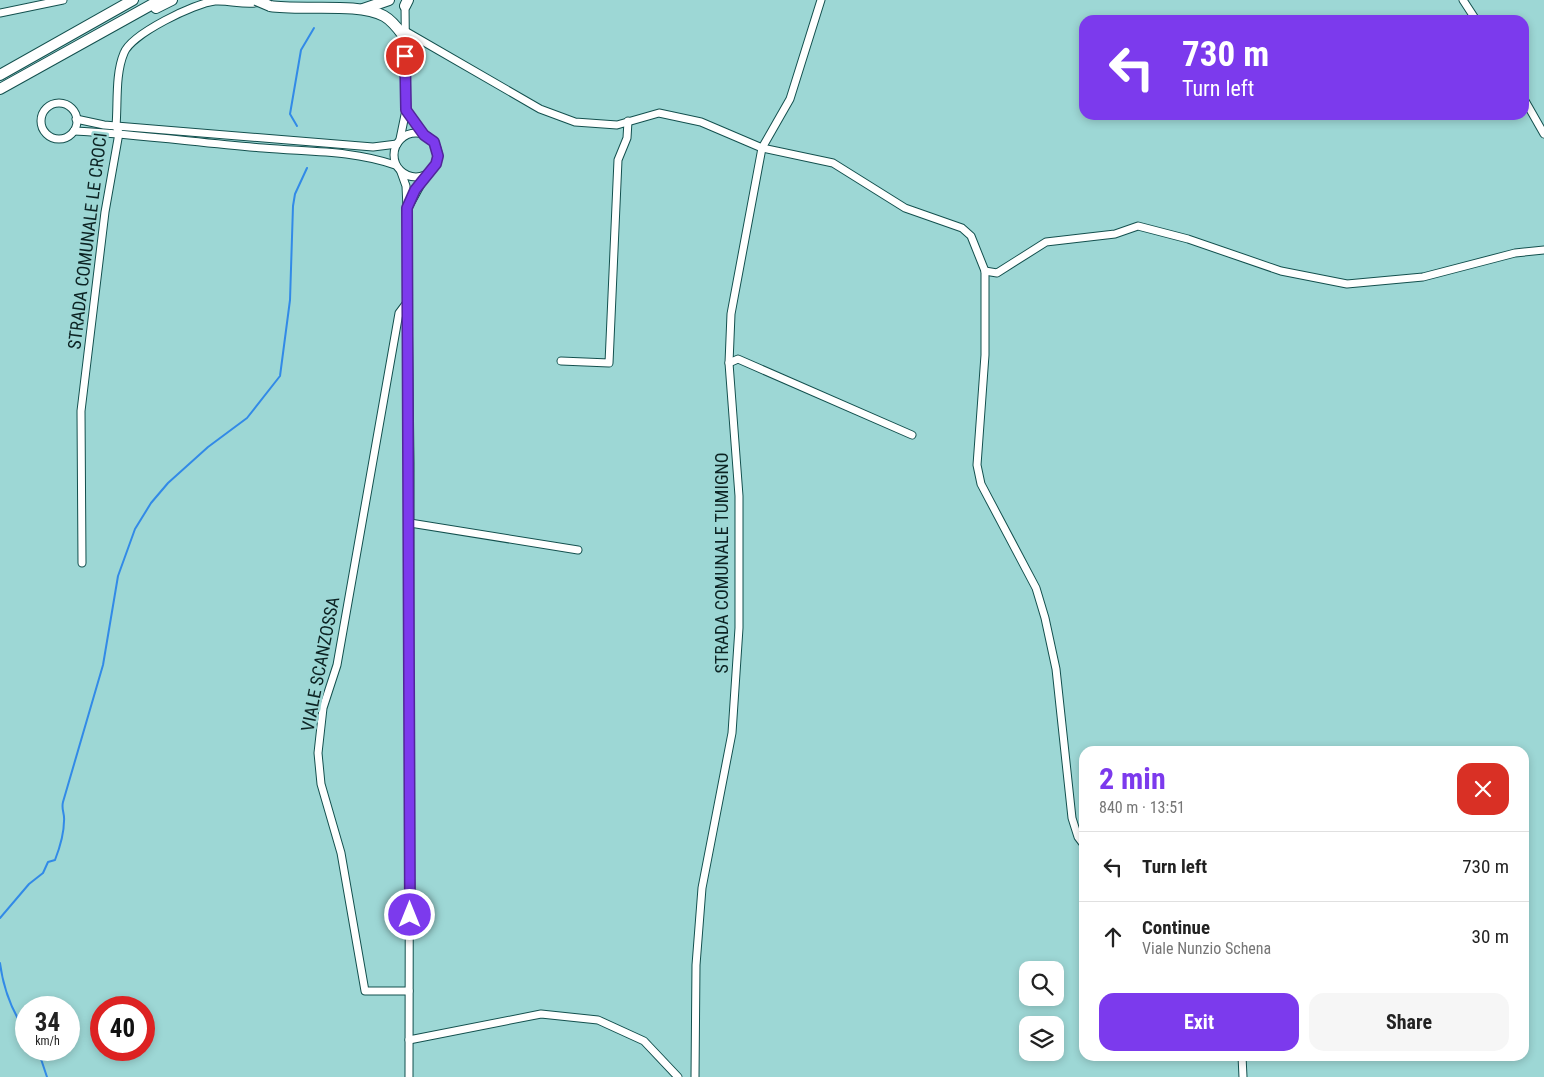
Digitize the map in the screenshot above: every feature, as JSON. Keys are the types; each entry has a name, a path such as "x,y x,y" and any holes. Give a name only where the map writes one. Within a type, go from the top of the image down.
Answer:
{"highway":[{"path":"82,28 127,0"},
{"path":"0,75 133,0"},
{"path":"0,89 106,32 160,0"},
{"path":"106,32 172,0"},
{"path":"256,0 363,9 384,16 405,35"},
{"path":"363,9 389,0"}],"street":[{"path":"0,13 63,0"},
{"name":"STRADA COMUNALE TUMIGNO","path":"695,1077 696,964 702,888 732,733 740,628 739,496 729,363 731,314 762,148 790,99 821,0"},
{"path":"1463,0 1473,15"},
{"name":"STRADA COMUNALE LE CROCI","path":"82,563 81,411 117,129 120,74 124,52 137,38 191,8 215,1 252,4 274,3"},
{"path":"406,2 406,110 399,142 393,157 406,186 407,208 410,523 409,1077"},
{"path":"405,35 540,109 575,122 617,125 659,113 700,122 762,148 833,162 905,208 962,228 971,236 985,271 985,355 977,465 981,484 1036,588 1045,618 1056,669 1072,818 1079,838"},
{"path":"74,131 76,119 71,108 60,104 49,106 42,117 44,131 53,138 67,137 74,131 117,129 373,147 399,142 409,134 424,135"},
{"path":"1529,108 1544,134"},
{"path":"406,110 424,135 434,142 438,156 436,164 415,190 407,208"},
{"path":"76,119 117,129 262,148 361,154 395,164"},
{"path":"561,361 609,363 618,160 626,138 628,121"},
{"path":"401,172 413,177 426,175"},
{"path":"985,271 997,273 1046,242 1115,234 1138,226 1188,239 1281,271 1347,284 1423,277 1515,253 1544,250"},
{"name":"VIALE SCANZOSSA","path":"408,301 399,313 336,665 323,708 318,753 321,784 341,853 365,991 410,991"},
{"path":"729,363 738,358 912,435"},
{"path":"410,523 578,550"},
{"path":"409,1040 540,1014 598,1020 644,1041 678,1077"},
{"path":"1242,1061 1243,1077"}],"waterway":[{"path":"297,126 290,114 301,50 314,28"},
{"path":"0,918 29,884 43,873 48,862 55,860 59,850 64,826 63,802 103,665 118,576 135,529 151,503 168,483 208,447 247,418 280,376 290,300 293,206 295,194 307,168"},
{"path":"0,963 3,981 15,1014"},
{"path":"42,1061 47,1077"}],"route":[{"path":"405,56 406,110 424,135 434,142 438,156 436,164 415,190 407,208 410,463 410,915"}]}
